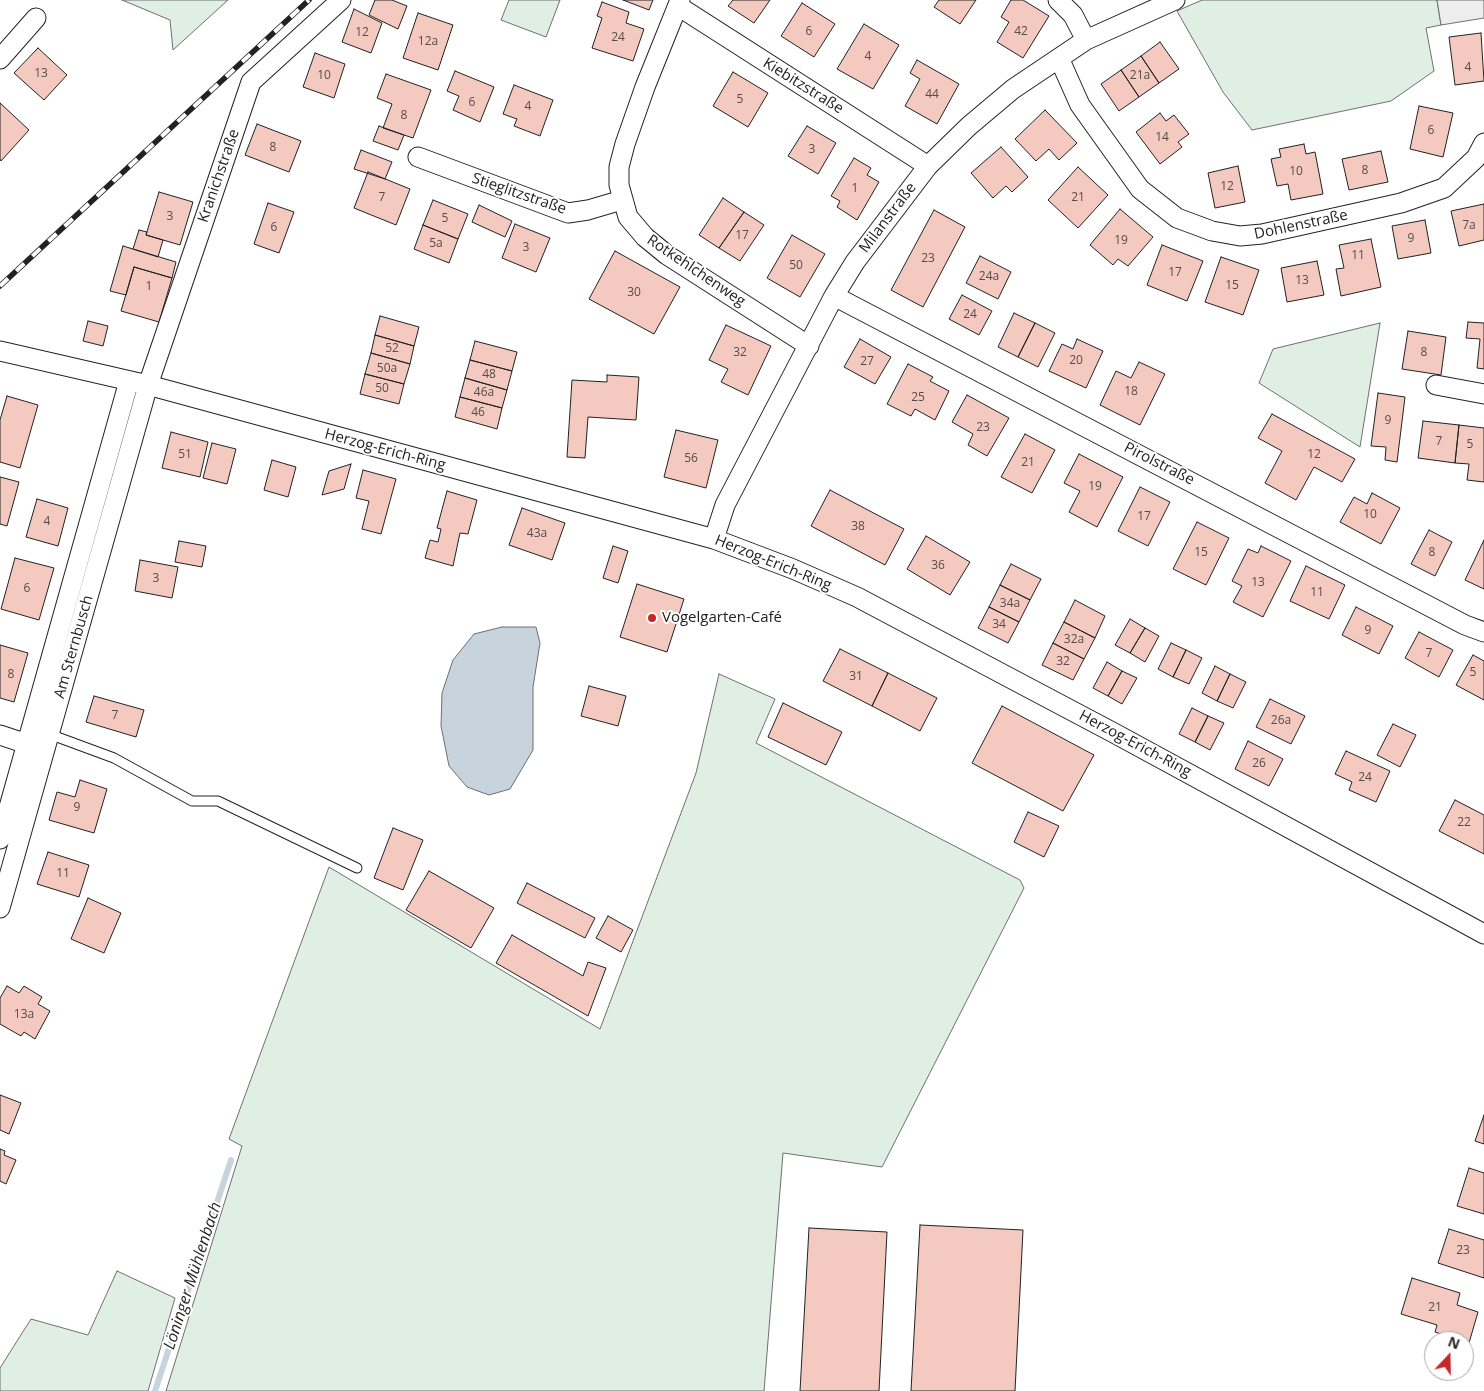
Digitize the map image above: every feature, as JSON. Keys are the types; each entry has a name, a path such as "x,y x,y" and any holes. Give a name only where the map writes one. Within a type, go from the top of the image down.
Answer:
{"street":[{"name":"Kranichstraße","path":"139,383 251,82 341,0"},
{"path":"1058,0 1073,16 1086,40"},
{"name":"Milanstraße","path":"714,539 725,505 834,296 855,262 928,166 969,126 1013,89 1086,40 1175,0"},
{"name":"Kiebitzstraße","path":"679,3 928,166"},
{"name":"Rotkehlchenweg","path":"679,3 645,86 624,144 619,167 622,200 628,217 645,238 667,255 809,346"},
{"path":"0,59 36,18"},
{"name":"Dohlenstraße","path":"1060,58 1080,105 1140,189 1177,218 1212,231 1240,236 1262,234 1415,199 1444,188 1476,158 1484,143"},
{"name":"Stieglitzstraße","path":"418,157 568,213 588,210 622,200"},
{"name":"Pirolstraße","path":"834,296 1465,625 1484,632"},
{"name":"Herzog-Erich-Ring","path":"0,350 139,383 714,539 793,569 857,597 1114,733 1484,934"},
{"name":"Am Sternbusch","path":"0,908 49,734 139,383"},
{"name":"Am Sternbusch","path":"0,839 27,744 139,383"},
{"path":"1436,385 1484,394"},
{"path":"0,734 27,744"}],"lane":[{"path":"49,734 114,758 192,801 218,801 357,868"}],"green space":[{"path":"122,0 228,0 173,50 170,20"},
{"path":"509,0 560,0 546,37 501,20"},
{"path":"1202,0 1437,0 1441,25 1426,28 1434,71 1391,101 1252,130 1223,92 1177,11"},
{"path":"1380,323 1360,447 1259,383 1273,349"},
{"path":"719,674 775,699 756,743 1020,880 1024,888 882,1167 783,1153 764,1391 166,1391 242,1146 229,1139 329,867 600,1029 696,773"},
{"path":"117,1271 175,1298 148,1391 0,1391 0,1368 31,1319 88,1335"}],"shaded area":[{"path":"1437,0 1484,0 1484,18 1441,25"},
{"path":"502,627 536,627 540,643 533,687 533,750 510,789 489,795 467,787 449,766 441,726 442,693 453,660 474,634"}],"building":[{"path":"375,0 392,0 407,6 398,29 369,15"},
{"path":"623,0 653,0 649,10"},
{"path":"733,0 770,0 754,23 728,6"},
{"path":"939,0 976,0 960,24 934,7"},
{"path":"1011,0 1023,0 1049,16 1023,58 997,42 1009,22 1001,17"},
{"path":"602,2 629,12 626,23 644,29 633,61 592,48 602,18 597,16"},
{"path":"802,3 835,24 814,57 781,36"},
{"path":"354,9 382,23 371,53 342,42"},
{"path":"418,13 453,25 438,70 403,58"},
{"path":"864,24 899,45 873,89 837,69"},
{"path":"1481,33 1484,81 1455,85 1449,37"},
{"path":"1160,42 1179,69 1159,83 1141,56"},
{"path":"38,48 67,75 44,100 14,73"},
{"path":"315,53 345,64 334,98 303,87"},
{"path":"1141,56 1159,83 1139,97 1121,70"},
{"path":"917,60 959,84 937,124 905,106 920,79 910,73"},
{"path":"1121,70 1139,97 1119,111 1101,84"},
{"path":"455,71 494,87 480,122 453,110 459,96 447,91"},
{"path":"733,72 768,93 748,127 713,106"},
{"path":"386,74 431,90 413,138 383,128 392,104 377,98"},
{"path":"514,85 553,100 540,136 514,126 517,119 503,114"},
{"path":"0,103 29,130 1,161 0,159"},
{"path":"1419,106 1453,113 1443,157 1410,149"},
{"path":"1045,110 1077,143 1059,160 1049,149 1036,161 1015,139"},
{"path":"1160,113 1166,121 1174,115 1189,134 1178,142 1182,147 1160,164 1136,132"},
{"path":"257,124 301,141 289,172 245,155"},
{"path":"379,126 404,135 398,150 373,141"},
{"path":"807,126 836,143 818,174 788,156"},
{"path":"1304,144 1306,154 1315,152 1323,194 1291,200 1288,184 1277,186 1271,159 1281,157 1279,149"},
{"path":"1001,147 1028,177 1012,192 1006,186 993,198 971,173"},
{"path":"361,150 392,162 385,179 354,169"},
{"path":"1381,151 1388,182 1349,190 1342,159"},
{"path":"854,158 871,168 867,175 879,182 857,220 837,207 840,201 831,196"},
{"path":"1238,166 1245,202 1215,208 1208,173"},
{"path":"1078,167 1108,195 1078,228 1048,200"},
{"path":"368,172 410,189 396,225 354,208"},
{"path":"159,192 193,202 180,245 146,235"},
{"path":"723,198 744,212 719,248 699,235"},
{"path":"433,200 468,214 458,239 423,225"},
{"path":"268,203 294,212 279,253 254,244"},
{"path":"1484,204 1484,240 1459,246 1451,211"},
{"path":"479,205 512,221 505,237 472,222"},
{"path":"1120,209 1153,237 1128,266 1118,259 1113,265 1090,245"},
{"path":"934,210 965,227 923,307 891,290"},
{"path":"744,212 764,225 740,261 719,248"},
{"path":"1425,220 1431,253 1398,259 1392,226"},
{"path":"515,224 550,238 536,272 502,258"},
{"path":"423,225 458,239 449,263 414,249"},
{"path":"139,230 147,232 146,235 163,240 158,257 133,249"},
{"path":"792,235 825,254 800,297 767,278"},
{"path":"1371,239 1381,287 1341,296 1336,269 1344,268 1339,245"},
{"path":"1162,245 1203,261 1187,301 1147,285"},
{"path":"123,246 176,262 172,278 134,267 126,295 110,291"},
{"path":"615,251 680,287 654,334 589,299"},
{"path":"980,256 1011,272 998,299 966,283"},
{"path":"1221,257 1259,270 1243,315 1205,302"},
{"path":"1317,261 1324,295 1287,302 1281,268"},
{"path":"134,267 172,278 159,322 121,311"},
{"path":"962,295 992,311 979,335 949,319"},
{"path":"1014,313 1035,323 1018,357 998,347"},
{"path":"380,316 419,327 414,346 375,335"},
{"path":"88,321 108,326 103,346 83,341"},
{"path":"1468,322 1484,323 1484,369 1477,368 1480,339 1466,338"},
{"path":"1035,323 1055,333 1038,367 1018,357"},
{"path":"726,325 771,346 748,395 721,382 728,369 709,360"},
{"path":"1408,331 1446,337 1441,375 1402,369"},
{"path":"375,335 414,346 410,364 371,353"},
{"path":"860,339 891,357 875,384 844,367"},
{"path":"1077,339 1103,351 1086,388 1049,371 1062,344 1073,349"},
{"path":"475,341 517,352 512,371 470,360"},
{"path":"371,353 410,364 404,384 365,374"},
{"path":"470,360 512,371 507,390 465,378"},
{"path":"1139,362 1165,374 1140,425 1100,405 1116,371 1131,378"},
{"path":"908,364 933,377 930,381 949,391 935,420 915,409 911,416 887,404"},
{"path":"365,374 404,384 399,404 360,394"},
{"path":"607,375 639,377 636,420 588,417 585,458 567,457 572,380 607,382"},
{"path":"465,378 507,390 502,408 460,397"},
{"path":"1378,393 1405,397 1397,462 1385,460 1386,447 1371,446"},
{"path":"967,395 1009,418 987,456 968,445 973,434 952,422"},
{"path":"7,396 38,405 20,468 0,462 0,420"},
{"path":"460,397 502,408 497,429 455,417"},
{"path":"1272,414 1355,459 1342,482 1314,467 1296,500 1265,483 1282,451 1258,438"},
{"path":"1423,421 1459,425 1455,463 1418,458"},
{"path":"1459,425 1484,428 1484,482 1467,480 1469,464 1455,463"},
{"path":"676,430 718,440 706,488 664,477"},
{"path":"171,432 208,442 200,477 162,468"},
{"path":"1025,434 1055,450 1032,493 1001,477"},
{"path":"212,443 236,449 227,484 203,478"},
{"path":"1079,454 1123,477 1097,527 1069,512 1080,491 1064,483"},
{"path":"272,460 296,467 288,497 264,490"},
{"path":"351,464 344,489 322,495 329,471"},
{"path":"363,470 396,479 381,534 362,529 369,501 356,498"},
{"path":"0,477 19,482 7,526 0,524"},
{"path":"1140,487 1170,502 1148,546 1118,531"},
{"path":"830,490 904,529 885,565 811,526"},
{"path":"447,491 477,500 468,534 460,533 453,566 425,558 430,540 438,542 441,529 437,528"},
{"path":"1372,493 1400,508 1381,544 1340,522 1354,497 1367,504"},
{"path":"37,499 68,508 58,546 26,537"},
{"path":"522,508 565,523 552,560 509,545"},
{"path":"1197,522 1229,538 1206,585 1173,569"},
{"path":"1429,530 1452,542 1435,576 1411,564"},
{"path":"926,536 970,562 950,595 907,569"},
{"path":"1484,540 1484,589 1465,580"},
{"path":"179,541 206,546 202,567 175,562"},
{"path":"613,546 628,551 618,583 603,578"},
{"path":"1261,546 1291,561 1263,617 1233,602 1242,586 1232,581 1248,549 1258,553"},
{"path":"15,558 54,568 39,620 1,609"},
{"path":"140,560 178,567 172,598 135,591"},
{"path":"1011,564 1041,579 1030,600 1000,585"},
{"path":"1306,566 1345,585 1329,619 1290,601"},
{"name":"Vogelgarten-Café","path":"637,584 684,599 667,652 620,637"},
{"path":"1000,585 1030,600 1019,622 989,607"},
{"path":"1075,600 1105,616 1095,638 1064,622"},
{"path":"989,607 1019,622 1008,643 978,628"},
{"path":"1356,607 1393,626 1379,654 1342,635"},
{"path":"1130,619 1145,628 1130,653 1115,645"},
{"path":"1064,622 1095,638 1084,659 1053,643"},
{"path":"1145,628 1159,636 1145,662 1130,653"},
{"path":"1419,632 1453,650 1439,677 1405,658"},
{"path":"1053,643 1084,659 1073,680 1042,665"},
{"path":"1171,643 1186,650 1173,677 1158,669"},
{"path":"0,645 28,653 14,702 0,698"},
{"path":"840,649 888,673 872,706 823,681"},
{"path":"1186,650 1202,658 1189,684 1173,677"},
{"path":"1473,655 1484,661 1484,700 1456,685"},
{"path":"1107,662 1122,671 1108,696 1093,688"},
{"path":"1215,666 1230,674 1217,701 1202,693"},
{"path":"1122,671 1137,678 1122,704 1108,696"},
{"path":"888,673 937,698 920,731 872,706"},
{"path":"1230,674 1246,682 1233,708 1217,701"},
{"path":"589,686 626,696 618,726 581,716"},
{"path":"94,696 144,710 136,737 86,722"},
{"path":"1270,699 1305,716 1291,744 1256,727"},
{"path":"783,703 842,732 826,765 768,737"},
{"path":"1002,706 1094,755 1063,811 972,763"},
{"path":"1192,708 1208,716 1195,742 1179,734"},
{"path":"1208,716 1224,723 1210,750 1195,742"},
{"path":"1393,724 1416,735 1400,767 1377,755"},
{"path":"1248,741 1283,759 1269,786 1235,769"},
{"path":"1346,751 1390,771 1376,802 1349,790 1352,782 1335,774"},
{"path":"80,780 107,789 94,833 49,820 57,792 75,797"},
{"path":"1455,800 1484,815 1484,854 1439,831"},
{"path":"1028,812 1059,826 1044,857 1014,842"},
{"path":"393,828 423,840 403,890 374,878"},
{"path":"48,852 89,865 79,897 37,884"},
{"path":"429,871 494,908 471,948 406,910"},
{"path":"527,883 595,918 585,938 517,903"},
{"path":"88,898 121,913 104,953 71,939"},
{"path":"608,916 633,930 621,952 596,938"},
{"path":"512,935 583,976 588,962 606,968 588,1016 496,963"},
{"path":"7,986 19,993 24,986 42,997 38,1004 50,1011 35,1039 24,1032 21,1036 0,1024 0,998"},
{"path":"0,1095 21,1103 9,1134 0,1130"},
{"path":"1484,1115 1484,1144 1475,1141"},
{"path":"0,1149 5,1151 4,1155 16,1160 6,1184 0,1181"},
{"path":"1469,1168 1484,1173 1484,1214 1457,1206"},
{"path":"920,1225 1023,1230 1015,1391 911,1391"},
{"path":"809,1228 887,1232 879,1391 800,1391"},
{"path":"1449,1229 1484,1240 1484,1278 1438,1263"},
{"path":"1412,1278 1460,1293 1457,1305 1478,1312 1472,1331 1435,1331 1437,1325 1401,1314"}],"waterway":[{"name":"Löninger Mühlenbach","path":"155,1391 231,1160"}],"railway":[{"path":"0,286 309,0"}],"place":[{"name":"Vogelgarten-Café","path":"652,618"}]}
